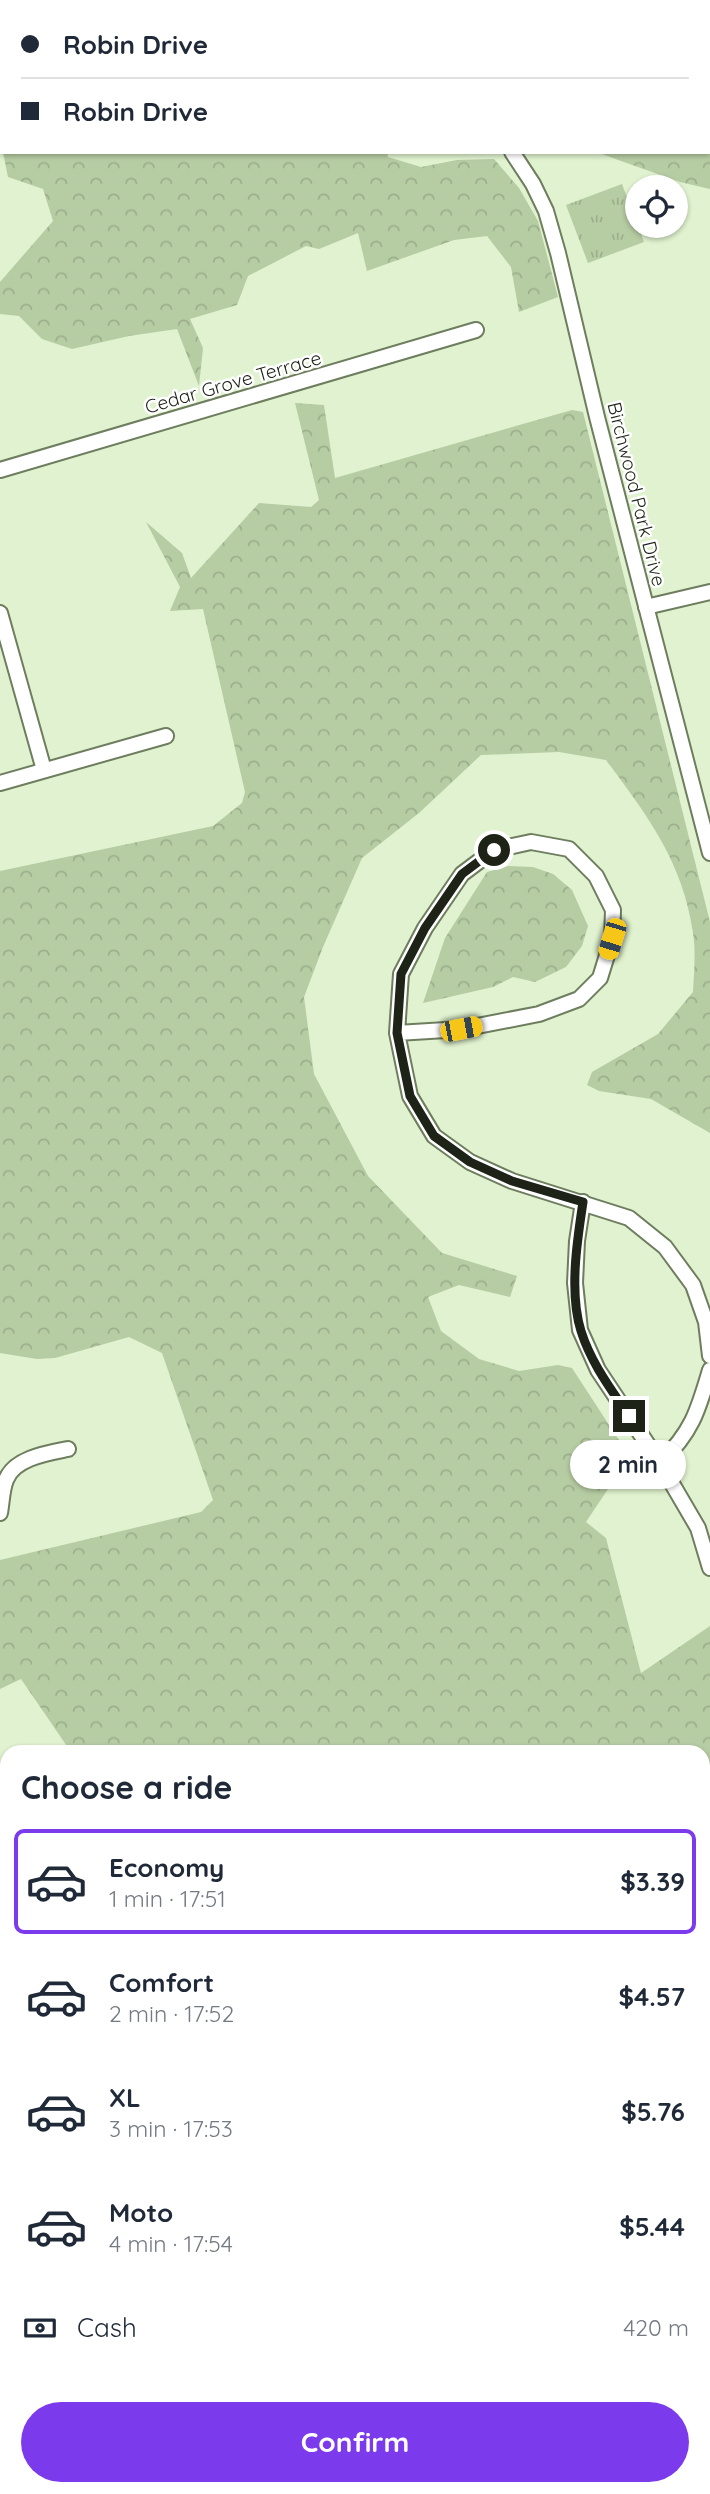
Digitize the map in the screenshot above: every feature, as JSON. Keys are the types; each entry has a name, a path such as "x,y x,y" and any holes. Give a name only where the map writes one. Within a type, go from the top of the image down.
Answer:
{"street":[{"name":"Birchwood Park Drive","path":"513,154 533,184 546,211 558,253 578,341 710,853"},
{"name":"Cedar Grove Terrace","path":"0,470 476,330"},
{"path":"646,607 710,592"},
{"path":"0,613 44,770"},
{"path":"0,783 166,736"},
{"path":"397,1033 461,1029 526,1017 579,999 600,978 612,939 613,910 596,876 569,849 531,842 494,850 462,874 425,928 401,974 397,1033 410,1096 434,1136 470,1162 512,1181 629,1218 666,1247 693,1285 706,1322 710,1356"},
{"path":"583,1202 577,1241 575,1283 580,1330 598,1370 660,1463 698,1528 710,1567"},
{"path":"660,1463 680,1444 698,1410 710,1370"},
{"path":"0,1513 6,1480 12,1469 42,1454 68,1449"}],"green space":[{"path":"3,154 387,154 388,157 421,167 457,160 494,159 519,188 538,221 558,297 519,312 511,267 487,236 454,240 367,271 358,233 319,249 306,246 248,276 237,305 190,319 203,348 199,386 177,329 129,336 72,349 42,339 19,316 0,314 0,282 53,221 43,189 8,177"},
{"path":"602,154 710,154 710,189 688,184 688,175 660,175"},
{"path":"622,184 625,192 625,238 642,238 644,242 588,263 566,205"},
{"path":"295,403 324,405 335,478 572,410 583,412 710,922 710,1133 651,1099 599,1091 587,1085 592,1072 658,1034 693,992 694,940 681,884 649,820 606,760 559,752 481,755 419,813 362,858 304,997 314,1074 368,1176 442,1253 517,1276 510,1297 459,1285 428,1297 441,1331 479,1359 519,1371 558,1365 572,1368 626,1451 637,1479 614,1480 586,1522 606,1538 641,1673 710,1626 710,1745 66,1745 21,1679 0,1689 0,1560 201,1512 213,1500 162,1353 129,1337 55,1358 37,1359 0,1353 0,871 213,826 242,803 245,792 203,609 170,611 180,587 146,522 182,553 191,578 259,503 311,507 319,500"},
{"path":"508,866 533,867 553,874 572,890 588,926 582,946 566,967 535,982 513,977 493,987 423,1003 445,938 487,872"}],"route":[{"path":"494,850 462,874 425,928 401,974 397,1033 410,1096 434,1136 470,1162 512,1181 583,1202 577,1241 575,1283 580,1330 598,1370 629,1416"}]}
